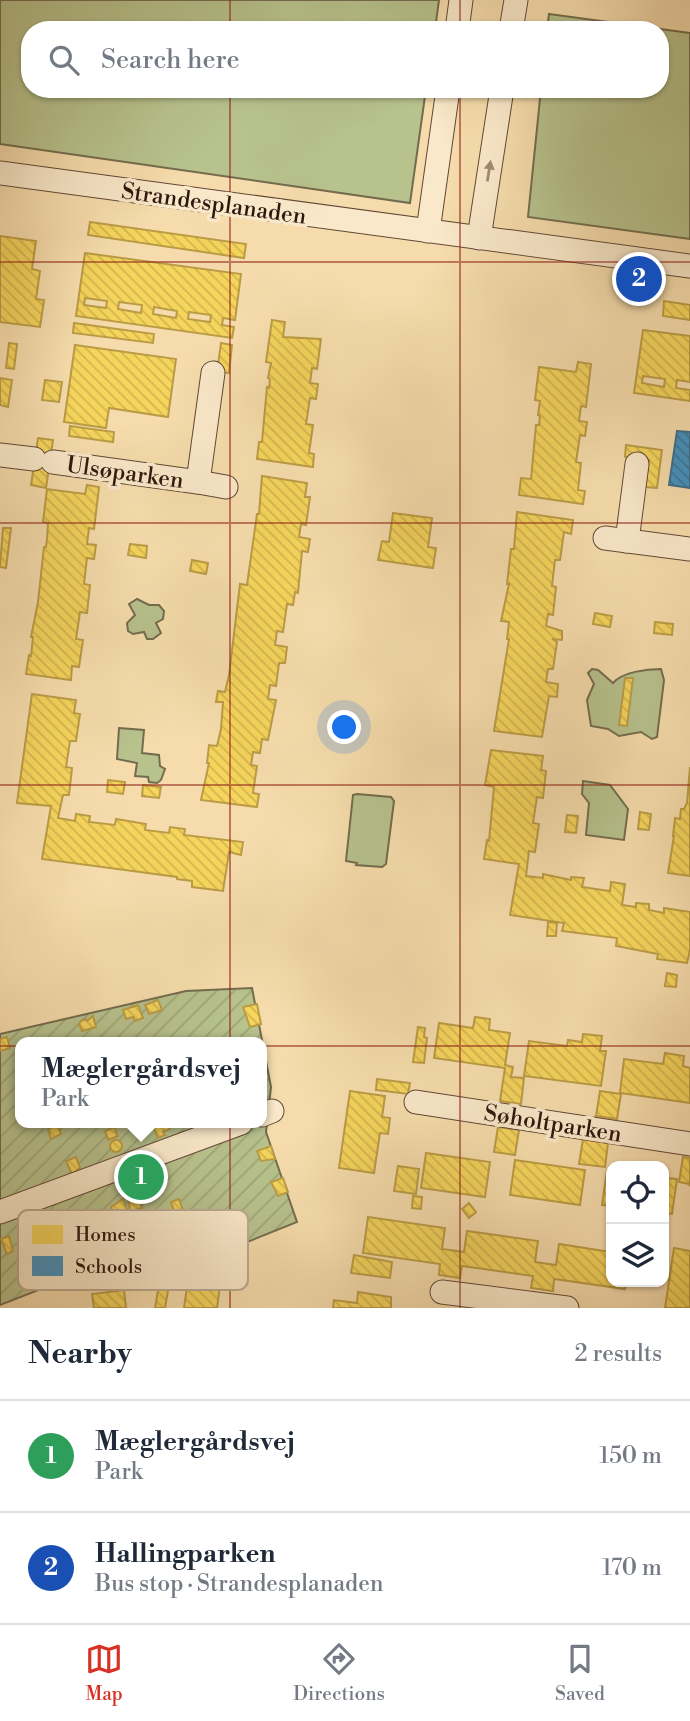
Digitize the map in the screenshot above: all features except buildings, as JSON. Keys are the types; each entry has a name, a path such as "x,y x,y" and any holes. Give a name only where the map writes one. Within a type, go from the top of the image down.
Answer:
{"street":[{"path":"458,21 461,0"},
{"path":"512,21 516,0"},
{"path":"428,231 447,98"},
{"path":"479,239 501,98"},
{"name":"Strandesplanaden","path":"0,173 690,266"},
{"name":"Ulsøparken","path":"198,482 213,373"},
{"name":"Ulsøparken","path":"0,454 226,487"},
{"path":"637,464 616,539 690,549"},
{"name":"Søholtparken","path":"416,1102 690,1144"},
{"path":"0,1212 227,1128"},
{"path":"442,1292 567,1308"}],"green space":[{"path":"0,0 439,0 436,21 21,21 21,98 425,98 410,203 0,144"},
{"path":"549,14 601,21 548,21"},
{"path":"669,30 690,33 690,239 528,217 540,98 669,98"},
{"path":"137,599 149,605 159,605 164,611 163,619 156,623 161,633 153,639 147,639 144,632 133,634 128,631 127,623 135,615 129,604"},
{"path":"592,669 598,670 613,683 628,674 661,669 664,680 657,737 652,739 641,732 619,736 608,729 591,726 587,700 594,684 588,673"},
{"path":"119,728 144,730 142,753 159,755 160,766 165,769 157,783 149,782 148,777 135,776 137,763 117,759"},
{"path":"583,781 610,785 628,809 624,840 586,835 589,803 582,794"},
{"path":"353,795 391,797 394,801 386,864 382,867 356,865 357,863 346,861"},
{"path":"252,988 261,1037 15,1037 15,1128 266,1128 297,1222 248,1242 248,1210 18,1210 18,1290 38,1290 0,1305 0,1034 186,991"},
{"path":"267,1066 271,1087 267,1123"}],"place":[{"name":"Hallingparken","path":"639,279"},
{"name":"Mæglergårdsvej","path":"141,1177"}]}
